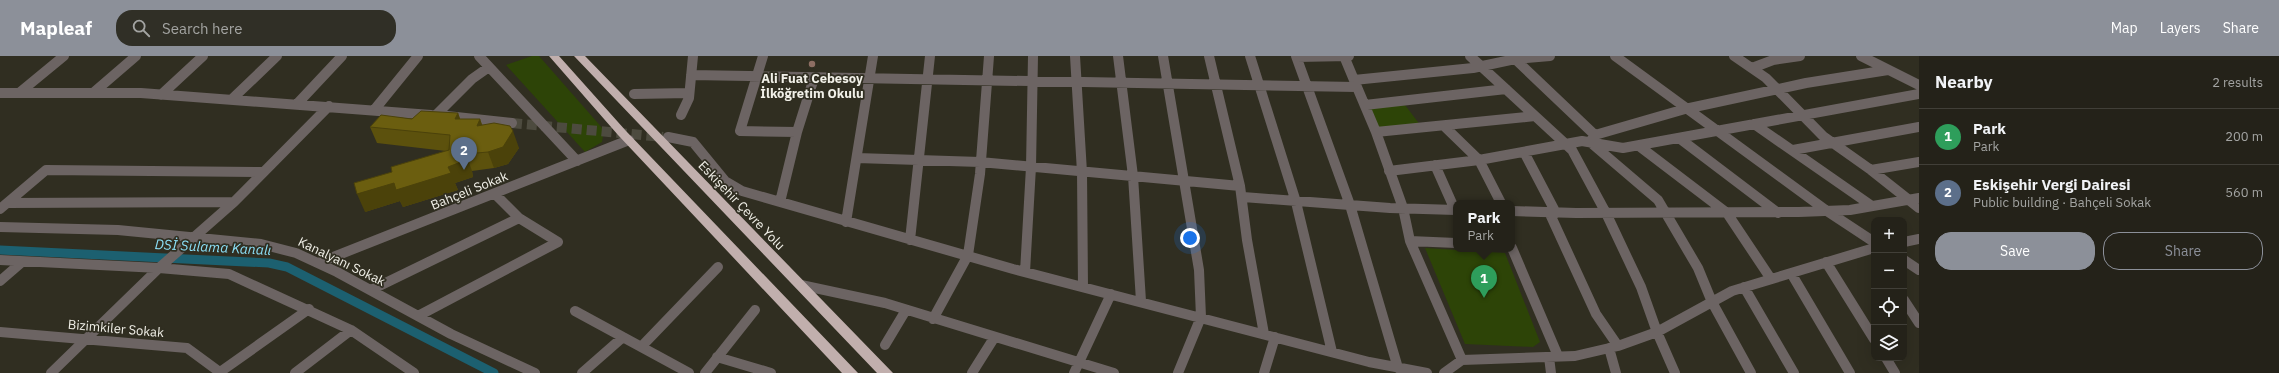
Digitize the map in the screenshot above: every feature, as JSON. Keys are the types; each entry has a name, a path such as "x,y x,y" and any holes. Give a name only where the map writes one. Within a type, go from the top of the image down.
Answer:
{"highway":[{"path":"554,56 629,140 851,373"},
{"name":"Eskişehir Çevre Yolu","path":"579,56 886,373"}],"street":[{"path":"19,93 64,56"},
{"path":"93,93 136,56"},
{"path":"161,95 203,56"},
{"path":"232,99 277,56"},
{"path":"297,104 342,56"},
{"path":"375,109 418,56"},
{"path":"479,56 577,161"},
{"path":"681,115 689,93 693,56"},
{"path":"763,56 740,132 798,132"},
{"path":"846,222 873,56"},
{"path":"910,240 930,56"},
{"path":"933,318 968,255 980,162 989,56"},
{"path":"1026,272 1031,167 1033,56"},
{"path":"1075,56 1082,172 1083,287"},
{"path":"1118,56 1133,176 1141,302"},
{"path":"1163,56 1169,83 1199,270 1201,317 1178,373"},
{"path":"1209,56 1243,197 1247,240 1270,336 1264,373"},
{"path":"1250,56 1296,202 1332,352"},
{"path":"1344,56 1376,132 1402,208 1410,241 1462,360"},
{"path":"1349,56 1296,57 1309,86 1350,205 1398,368"},
{"path":"1470,56 1572,150 1606,213 1641,287 1657,332 1675,373"},
{"path":"691,75 814,78 987,78 1259,86 1309,86 1355,83 1481,66 1514,58 1550,56"},
{"path":"1615,56 1685,109 1827,211 1871,246"},
{"path":"1734,56 1766,78 1823,136 1871,170 1919,208"},
{"path":"1752,68 1773,60 1800,56"},
{"path":"1861,56 1919,85"},
{"path":"1514,58 1592,138 1658,200 1698,268 1712,302 1751,373"},
{"path":"436,115 472,79 489,67"},
{"path":"1389,171 1479,160 1566,144 1592,138 1685,109 1777,90 1888,70"},
{"path":"780,202 814,78"},
{"path":"1365,105 1506,89"},
{"path":"0,93 93,93 232,99 375,109 512,123"},
{"path":"634,94 689,93"},
{"path":"1592,138 1623,148 1639,146 1919,94"},
{"path":"50,373 190,239 234,202 330,106"},
{"path":"1376,132 1535,116"},
{"path":"1754,124 1872,206"},
{"path":"1444,126 1479,160 1499,200"},
{"path":"1793,150 1919,127"},
{"path":"668,137 693,142 725,181 742,191 846,222 1026,272 1332,352 1374,368 1398,368 1426,373"},
{"path":"1679,138 1778,212"},
{"name":"Bahçeli Sokak","path":"318,263 629,140"},
{"path":"1639,146 1727,213 1771,279"},
{"path":"1524,152 1552,212 1596,314 1613,347 1616,373"},
{"path":"857,158 980,162 1240,186"},
{"path":"1871,170 1919,162"},
{"path":"1435,165 1453,204"},
{"path":"4,206 46,170 263,172"},
{"path":"418,316 558,242 519,218 495,194"},
{"path":"1243,197 1296,202 1453,210"},
{"path":"1515,211 1727,213 1827,211 1850,210 1919,198"},
{"path":"4,206 234,202"},
{"path":"371,290 519,218"},
{"name":"Kanalyanı Sokak","path":"0,227 118,230 190,239 262,244 296,253 371,290 451,334 535,373"},
{"path":"1907,241 1919,239"},
{"path":"1410,241 1453,243"},
{"path":"1444,373 1462,360 1575,356 1613,347 1657,332 1732,291 1871,249"},
{"path":"1514,252 1553,357 1551,373"},
{"path":"0,260 22,262 163,265 229,274 309,309 351,330 414,373"},
{"path":"0,281 22,262"},
{"path":"1826,262 1871,334"},
{"path":"1907,262 1919,270"},
{"path":"641,347 718,267"},
{"path":"1791,273 1850,373"},
{"path":"801,285 885,303 994,338 1114,373"},
{"path":"1744,287 1794,373"},
{"path":"1074,373 1111,294"},
{"path":"1907,305 1919,323"},
{"path":"221,373 309,309"},
{"path":"705,373 755,310"},
{"path":"885,345 906,310"},
{"path":"575,311 689,373"},
{"path":"295,373 351,330"},
{"name":"Bizimkiler Sokak","path":"2,334 85,339 187,348 221,373"},
{"path":"582,373 623,337"},
{"path":"972,373 994,338"},
{"path":"717,357 771,373"},
{"path":"1888,361 1895,373"}],"green space":[{"path":"532,56 539,56 604,130 602,142 585,152 506,65"},
{"path":"1405,105 1421,126 1380,132 1369,108"},
{"path":"1425,248 1453,250 1453,252 1505,253 1540,342 1533,347 1465,344"}],"building":[{"path":"421,111 458,113 455,119 480,119 477,126 494,123 510,126 513,131 503,147 488,152 466,154 466,160 448,167 451,173 396,190 394,183 357,194 354,183 392,172 391,167 449,150 450,135 370,127 381,115 412,119"}],"waterway":[{"name":"DSİ Sulama Kanalı","path":"0,250 269,263 287,267 494,373"}],"tunnel":[{"path":"512,123 663,137"}],"place":[{"name":"Ali Fuat Cebesoy İlköğretim Okulu","path":"812,64"},
{"name":"Eskişehir Vergi Dairesi","path":"464,170"},
{"name":"Park","path":"1484,298"}]}
